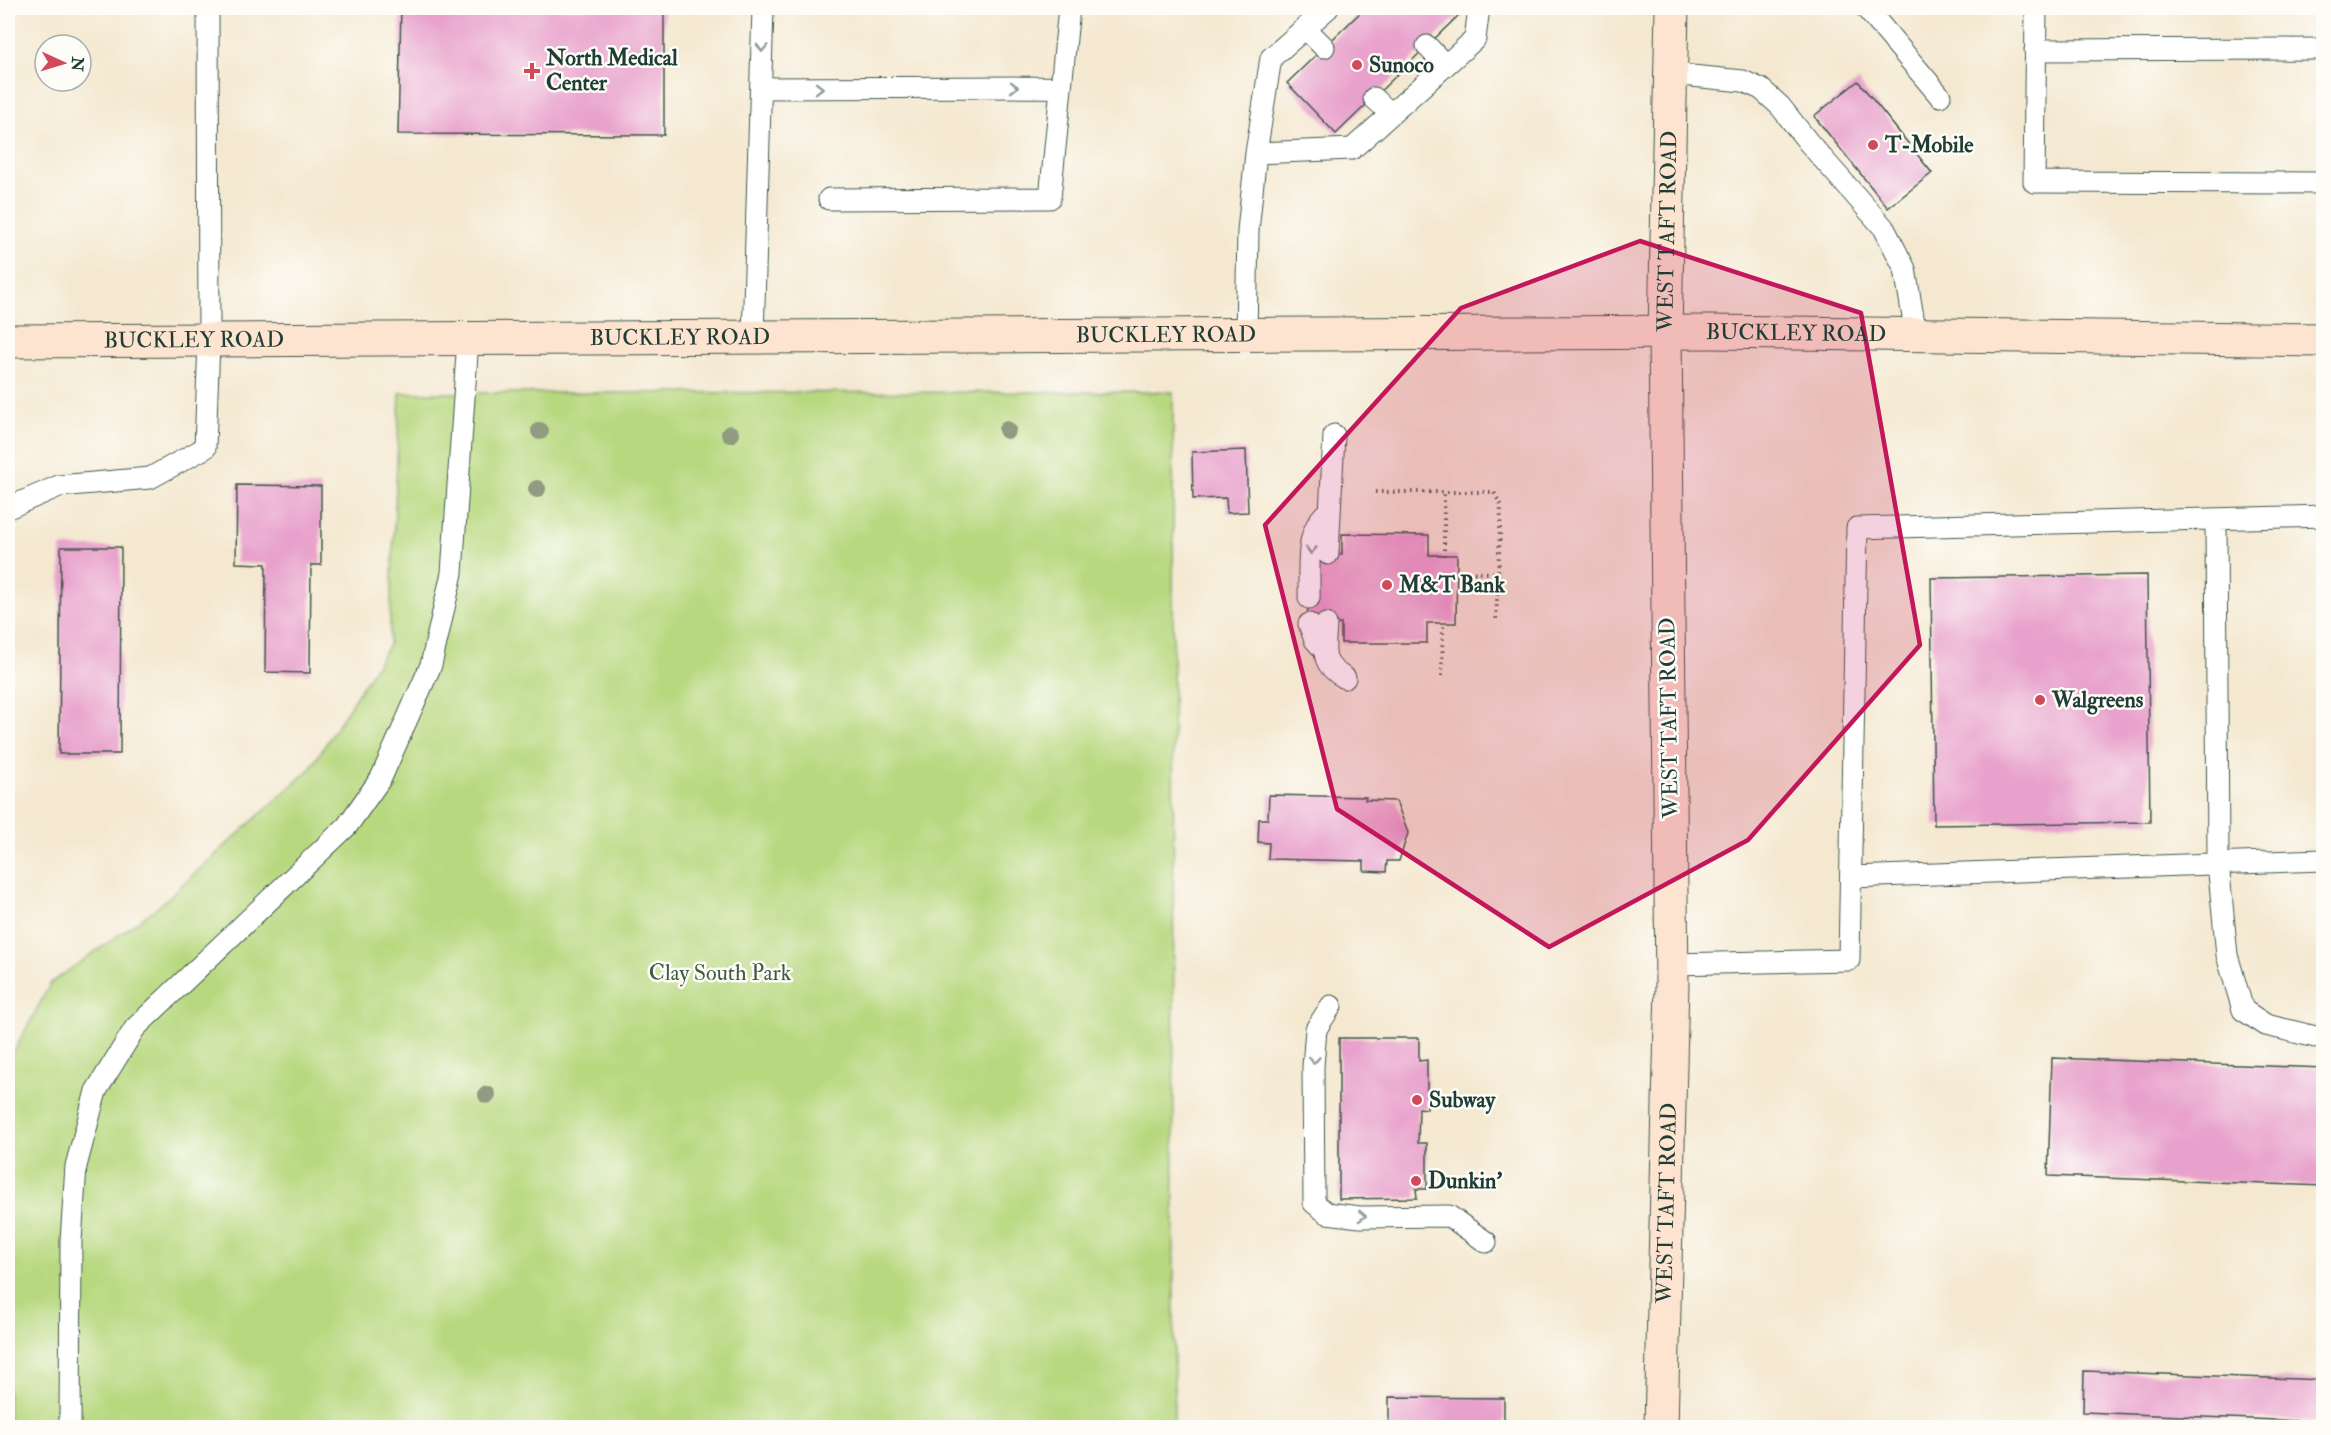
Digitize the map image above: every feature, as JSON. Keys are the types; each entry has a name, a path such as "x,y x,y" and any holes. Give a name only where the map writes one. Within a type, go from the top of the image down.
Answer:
{"street":[{"name":"WEST TAFT ROAD","path":"1661,1428 1672,964 1665,333 1672,8"},
{"name":"BUCKLEY ROAD","path":"8,341 1665,333 2324,340"}],"lane":[{"path":"8,508 59,486 150,478 205,448 209,341 208,8"},
{"path":"753,337 763,8"},
{"path":"829,199 1050,198 1069,8"},
{"path":"1246,334 1248,231 1256,153 1271,58 1328,8"},
{"path":"1256,153 1352,149 1475,39 1479,8"},
{"path":"1866,8 1940,96"},
{"path":"2036,8 2034,182 2324,183"},
{"path":"1305,28 1324,47"},
{"path":"1427,46 1446,65"},
{"path":"2035,50 2324,49"},
{"path":"1671,74 1743,81 1761,89 1780,106 1809,143 1884,228 1905,269 1916,335"},
{"path":"760,88 1060,87"},
{"path":"1374,98 1391,114"},
{"path":"70,1428 71,1241 76,1166 96,1091 135,1028 347,826 381,778 431,665 452,573 468,339"},
{"path":"1328,554 1334,435"},
{"path":"1309,598 1310,546 1314,526 1330,510"},
{"path":"1672,964 1849,960 1857,528 2324,516"},
{"path":"2216,519 2218,863 2227,955 2243,1010 2266,1025 2324,1040"},
{"path":"1317,624 1326,651 1326,661 1332,670 1345,678"},
{"path":"1851,877 2324,860"},
{"path":"1331,1006 1317,1029 1313,1067 1314,1203 1327,1213 1360,1217 1449,1216 1486,1242"}],"path":[{"path":"1375,492 1494,492 1501,506 1496,622"},
{"path":"1444,492 1444,556"},
{"path":"1456,572 1498,573"},
{"path":"1442,676 1443,623"}],"highlighted area":[{"path":"1640,241 1861,313 1920,645 1748,840 1549,947 1337,809 1265,525 1461,308"}],"green space":[{"name":"Clay South Park","path":"1173,392 1174,1427 8,1428 8,1071 11,1057 51,983 158,907 310,769 389,645 400,393"}],"building":[{"name":"North Medical Center","path":"401,8 664,8 664,135 398,134"},
{"name":"Sunoco","path":"1365,8 1454,8 1460,14 1336,134 1287,83"},
{"name":"T-Mobile","path":"1858,81 1932,173 1888,208 1814,116"},
{"path":"1246,450 1248,512 1227,513 1226,498 1193,499 1192,452"},
{"path":"237,485 321,486 321,565 311,565 310,673 265,672 266,564 236,563"},
{"name":"M&T Bank","path":"1342,534 1429,535 1429,555 1457,555 1456,623 1427,623 1427,643 1341,643 1341,624 1307,624 1308,598 1318,554 1342,554"},
{"path":"61,547 121,547 120,754 59,754"},
{"name":"Walgreens","path":"2147,575 2150,822 1934,825 1931,578"},
{"path":"1269,795 1366,797 1365,800 1396,801 1408,833 1399,861 1387,861 1386,872 1364,871 1364,861 1268,859 1269,843 1258,842 1259,819 1268,819"},
{"path":"1339,1038 1419,1038 1419,1061 1427,1060 1427,1109 1419,1108 1418,1143 1427,1143 1427,1189 1416,1189 1417,1198 1339,1199"},
{"path":"2052,1058 2324,1068 2324,1186 2048,1176"},
{"path":"2084,1371 2324,1380 2324,1422 2083,1412"},
{"path":"1389,1397 1504,1398 1504,1428 1389,1428"}],"place":[{"name":"Sunoco","path":"1357,65"},
{"name":"North Medical Center","path":"532,71"},
{"name":"T-Mobile","path":"1873,145"},
{"name":"M&T Bank","path":"1387,585"},
{"name":"Walgreens","path":"2040,700"},
{"name":"Subway","path":"1417,1100"},
{"name":"Dunkin'","path":"1416,1181"}]}
